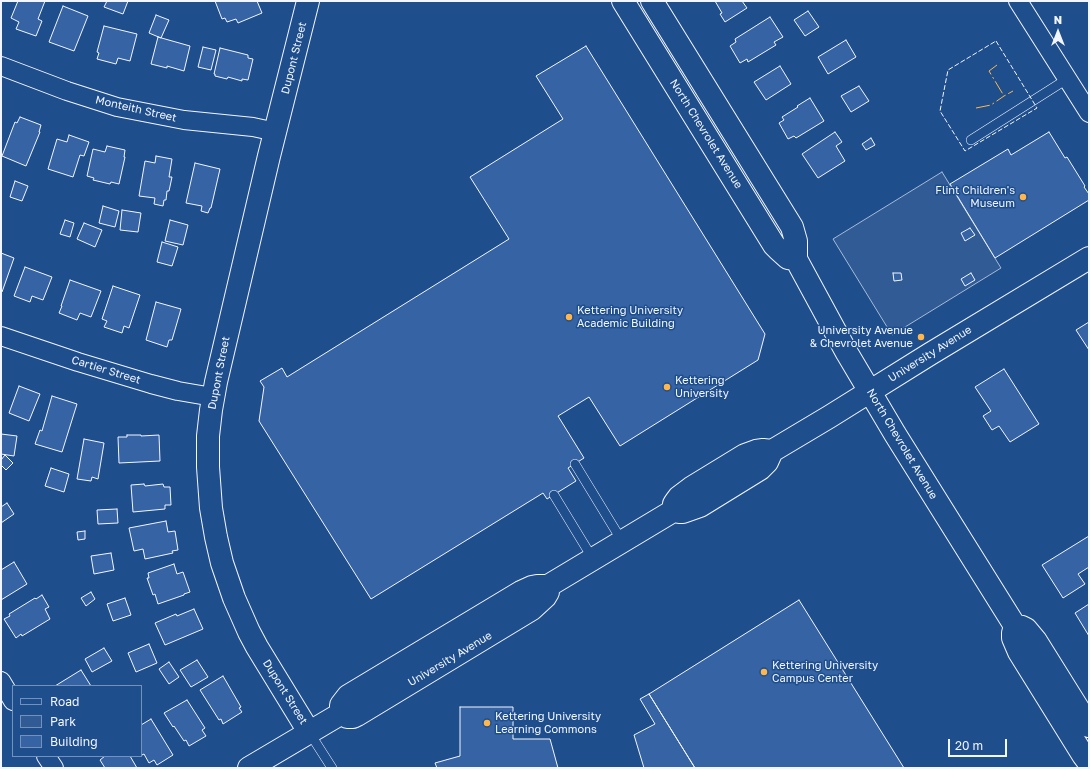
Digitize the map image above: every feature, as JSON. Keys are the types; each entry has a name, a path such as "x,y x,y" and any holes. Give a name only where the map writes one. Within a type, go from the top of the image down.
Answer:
{"street":[{"name":"Dupont Street","path":"308,1 219,366 208,436 211,508 224,569 234,598 249,632 310,732"},
{"name":"North Chevrolet Avenue","path":"623,1 774,245 788,258 796,259"},
{"name":"North Chevrolet Avenue","path":"652,1 792,227 796,241 796,259 847,353 895,434 1014,626 1013,638 1019,652 1089,763"},
{"path":"1018,1 1089,113"},
{"name":"Monteith Street","path":"1,66 67,92 117,107 184,120 245,126 276,132"},
{"name":"University Avenue","path":"249,768 342,713 341,705 348,696 525,589 537,586 548,586 673,511 683,512 700,506 760,469 767,462 772,451 1089,258"},
{"name":"Cartier Street","path":"1,336 150,384 213,397"},
{"path":"1014,626 1026,629 1036,641 1089,726"},
{"path":"1,681 12,699"},
{"path":"47,757 54,768"}],"lane":[{"path":"970,140 1067,79"},
{"path":"575,464 622,541"},
{"path":"554,495 593,559"},
{"path":"310,732 332,768"}],"green space":[{"path":"942,172 1001,268 892,335 833,239"}],"building":[{"path":"18,1 45,1 38,19 42,21 36,36 16,29 19,22 11,18"},
{"path":"107,1 128,1 123,14 104,7"},
{"path":"215,1 257,1 262,13 238,23 236,19 227,22 225,18 222,19"},
{"path":"715,1 742,1 747,8 725,22"},
{"path":"63,6 88,16 74,51 49,42"},
{"path":"808,11 819,27 805,36 794,20"},
{"path":"156,15 169,20 161,38 149,33"},
{"path":"770,17 783,37 774,42 776,45 748,62 747,59 740,63 730,46 736,42 735,39"},
{"path":"104,26 137,34 130,61 118,58 116,64 97,59 99,53 97,52"},
{"path":"158,37 190,46 184,71 167,66 167,68 151,64"},
{"path":"846,40 856,57 828,74 818,57"},
{"name":"Kettering University Academic Building","path":"586,46 765,334 758,360 620,446 589,397 558,416 584,458 568,468 576,481 547,499 543,493 371,599 259,421 264,387 260,381 282,368 287,377 509,239 470,177 563,119 536,76"},
{"path":"203,47 216,50 211,70 198,67"},
{"path":"220,48 248,55 248,58 253,59 248,80 242,79 242,81 228,77 227,79 215,76 214,74"},
{"path":"780,66 791,84 766,100 754,82"},
{"path":"859,86 869,101 851,112 841,96"},
{"path":"810,98 824,121 796,138 794,136 788,139 779,123 784,120 782,117"},
{"path":"20,117 41,125 40,132 26,166 2,156 15,122 17,123"},
{"path":"835,132 842,142 836,146 845,161 818,178 802,154"},
{"name":"Flint Children's Museum","path":"1049,132 1085,186 1084,187 1089,194 1089,200 995,258 950,184 1008,149 1011,155"},
{"path":"69,135 89,142 84,156 80,155 73,177 48,169 57,139 67,142"},
{"path":"871,138 875,145 866,150 862,144"},
{"path":"107,146 125,150 125,157 119,184 111,182 110,184 93,180 94,178 87,176 93,149 105,152"},
{"path":"156,156 172,159 169,177 172,177 169,191 167,191 166,200 164,200 163,206 154,204 155,198 139,196 145,161 155,163"},
{"path":"195,163 220,169 211,208 208,213 201,211 202,206 186,203"},
{"path":"15,181 28,186 22,201 10,197"},
{"path":"103,206 119,211 115,227 99,223"},
{"path":"122,210 141,213 138,232 120,230"},
{"path":"65,220 74,223 70,237 60,234"},
{"path":"170,220 188,225 183,245 165,241"},
{"path":"84,223 102,230 95,247 77,239"},
{"path":"970,228 975,235 965,241 961,233"},
{"path":"162,242 178,247 172,266 157,262"},
{"path":"1,253 14,258 2,292 1,291"},
{"path":"25,267 52,277 43,300 32,296 30,302 14,296"},
{"path":"893,273 901,273 902,280 894,281"},
{"path":"971,273 975,280 965,286 961,279"},
{"path":"70,280 101,291 91,317 80,313 77,320 59,313"},
{"path":"113,286 140,295 129,328 124,326 122,333 104,327 107,321 102,319"},
{"path":"156,302 181,309 172,340 169,340 167,347 146,340"},
{"path":"1089,322 1089,350 1076,330"},
{"path":"1004,369 1039,424 1010,442 999,426 992,430 983,416 991,411 975,387"},
{"path":"19,386 40,394 29,421 9,413"},
{"path":"52,396 77,404 62,452 35,444 40,430 42,431"},
{"path":"1,434 17,436 14,456 1,454"},
{"path":"127,435 159,435 160,461 119,463 118,437 127,437"},
{"path":"84,439 104,443 98,479 92,477 91,481 77,479"},
{"path":"5,455 13,463 6,470 1,465 1,460"},
{"path":"51,468 69,474 64,492 45,486"},
{"path":"144,484 145,486 163,484 164,487 170,487 171,505 165,505 165,509 133,512 131,485"},
{"path":"7,503 14,514 1,523 1,507"},
{"path":"117,509 118,523 98,524 97,510"},
{"path":"166,521 168,532 175,531 178,550 172,551 173,553 145,559 143,549 134,551 129,528"},
{"path":"85,531 85,539 78,540 77,532"},
{"path":"1089,536 1089,567 1078,574 1085,584 1063,598 1042,565"},
{"path":"111,553 114,570 94,574 91,556"},
{"path":"14,562 27,584 1,600 1,570"},
{"path":"174,564 177,574 183,572 190,592 158,604 147,578 149,578 148,573"},
{"path":"91,592 95,599 86,606 81,598"},
{"path":"42,595 49,607 45,609 50,619 16,638 4,619 10,616 9,614"},
{"path":"125,598 131,615 113,621 107,604"},
{"name":"Kettering University Campus Center","path":"799,600 904,768 695,768 649,694"},
{"path":"1089,604 1089,636 1075,613"},
{"path":"194,609 203,629 165,645 155,623 176,614 177,616"},
{"path":"149,644 157,663 136,672 128,653"},
{"path":"104,648 112,661 92,672 85,659"},
{"path":"197,660 208,677 191,687 180,670"},
{"path":"169,662 179,677 169,684 159,669"},
{"path":"81,670 90,685 57,685"},
{"path":"223,676 241,707 239,708 242,712 223,724 200,690"},
{"path":"649,694 695,768 644,768 634,735 655,724 640,699"},
{"path":"187,700 205,728 202,730 206,736 189,746 186,740 184,741 174,726 173,727 164,713"},
{"name":"Kettering University Learning Commons","path":"460,707 513,707 513,739 550,739 558,768 437,768 435,763 460,756"},
{"path":"151,719 173,755 157,765 154,760 149,763 144,754 142,755 142,724"},
{"path":"104,757 131,757 137,768 105,768 100,760"}],"fence":[{"path":"996,41 1037,108 965,151 940,111 948,70 996,41"}],"power":[{"path":"997,65 989,71 1004,96 1013,91"},
{"path":"976,108 991,105 1004,96"}],"place":[{"name":"Flint Children's Museum","path":"1023,197"},
{"name":"Kettering University Academic Building","path":"569,317"},
{"name":"University Avenue & Chevrolet Avenue","path":"921,337"},
{"name":"Kettering University","path":"667,387"},
{"name":"Kettering University Campus Center","path":"764,672"},
{"name":"Kettering University Learning Commons","path":"487,723"}]}
